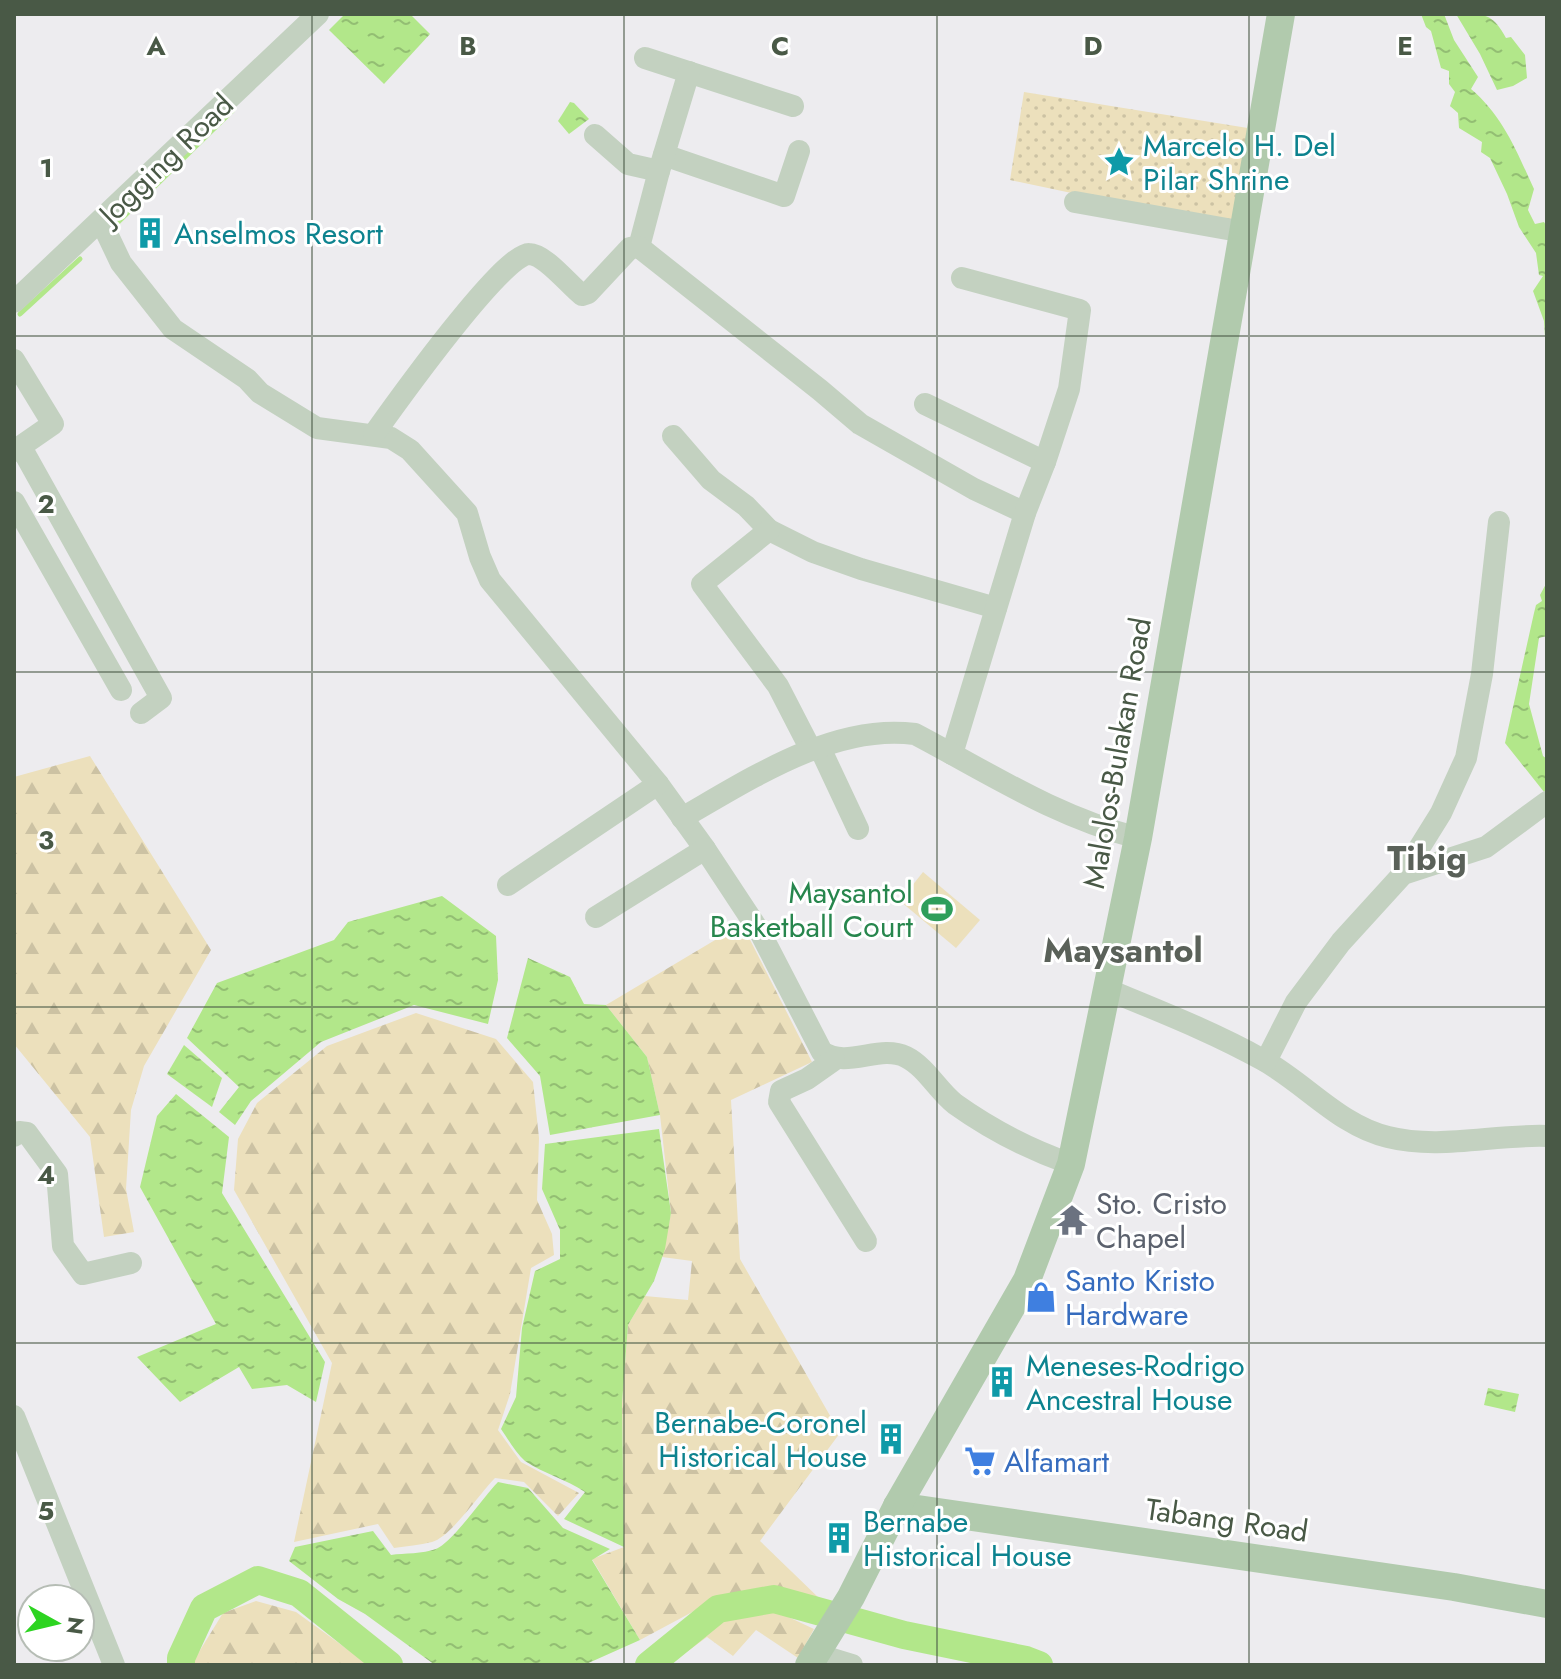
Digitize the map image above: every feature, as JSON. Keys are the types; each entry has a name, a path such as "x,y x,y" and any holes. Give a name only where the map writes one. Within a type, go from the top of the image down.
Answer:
{"main road":[{"name":"Malolos-Bulakan Road","path":"818,1651 1027,1280 1071,1164 1138,838 1281,14"},
{"name":"Tabang Road","path":"897,1506 1454,1587 1547,1604"}],"street":[{"name":"Jogging Road","path":"14,302 318,14"},
{"path":"645,58 793,106"},
{"path":"639,247 689,72"},
{"path":"595,135 628,164 661,163 784,196 799,151"},
{"path":"1075,202 1244,232"},
{"path":"101,221 121,263 173,329 247,379 260,393 317,428 391,438 410,450 467,513 490,580 658,784 705,849 761,934 815,1042 822,1052 834,1060"},
{"path":"374,434 479,296 520,255 531,253 542,258 582,295 588,293 630,248 639,247 860,424 974,489 1025,513"},
{"path":"952,754 1025,513 1069,389 1080,310 962,278"},
{"path":"14,360 53,424 18,449 161,698 141,713"},
{"path":"925,404 1045,462"},
{"path":"673,436 711,480 746,506 769,530 813,552 861,569 996,608"},
{"path":"14,502 121,690"},
{"path":"1266,1061 1296,1002 1341,942 1403,874 1441,813 1466,758 1482,674 1499,522"},
{"path":"769,530 702,584 778,686 816,749 858,829"},
{"path":"682,818 759,774 816,749 893,731 915,734 1040,803 1095,826 1138,838"},
{"path":"508,885 658,784"},
{"path":"1403,874 1486,847 1545,804"},
{"path":"596,917 705,849"},
{"path":"1106,989 1214,1034 1266,1061 1358,1127 1386,1137 1418,1143 1547,1136"},
{"path":"866,1241 779,1102 781,1091 807,1079 834,1060 883,1053 906,1057 954,1103 1039,1153 1071,1164"},
{"path":"14,1136 19,1132 27,1133 57,1174 63,1246 83,1274 131,1263"},
{"path":"14,1416 114,1665"},
{"path":"818,1651 852,1665"}],"green space":[{"path":"1024,92 1254,129 1237,228 1010,180"},
{"path":"90,756 211,950 144,1066 131,1110 126,1189 134,1232 104,1237 90,1137 14,1044 14,777"},
{"name":"Maysantol Basketball Court","path":"923,872 980,920 956,948 900,901"},
{"path":"742,924 812,1062 731,1100 740,1259 840,1433 760,1541 821,1600 766,1595 711,1602 640,1640 592,1559 624,1547 622,1403 628,1325 645,1296 688,1300 692,1261 662,1257 671,1213 660,1115 647,1057 606,1005"},
{"path":"416,1013 496,1039 533,1082 539,1138 537,1200 552,1234 554,1255 531,1268 510,1394 498,1430 521,1462 579,1493 558,1516 524,1482 495,1478 456,1524 432,1542 394,1548 378,1524 294,1542 332,1363 234,1190 238,1139 257,1103 327,1046"},
{"path":"256,1601 296,1612 369,1665 191,1665 223,1613"},
{"path":"767,1607 814,1629 798,1658 756,1630 733,1656 707,1637 688,1651 674,1654 663,1665 653,1665 721,1613"}],"water":[{"path":"345,14 410,14 430,34 384,84 329,30"},
{"path":"1421,14 1444,14 1454,40 1478,77 1471,89 1501,123 1534,189 1528,210 1535,224 1544,222 1547,227 1547,339 1533,291 1543,276 1539,275 1536,253 1519,227 1490,158 1481,152 1482,142 1459,128 1458,113 1450,106 1455,92 1449,84 1449,71 1441,68 1431,31"},
{"path":"1456,14 1486,16 1496,23 1506,38 1511,37 1525,55 1527,78 1497,90"},
{"path":"570,102 589,119 569,134 558,121"},
{"path":"1547,582 1547,636 1539,638 1529,704 1543,756 1547,759 1547,790 1544,792 1505,743 1536,605 1542,601 1540,595"},
{"path":"442,896 496,936 498,980 488,1024 414,1005 321,1042 251,1101 235,1125 219,1112 239,1087 187,1038 217,983 334,940 348,922"},
{"path":"528,958 570,977 584,1004 606,1005 647,1057 660,1115 550,1135 540,1076 507,1038"},
{"path":"184,1045 222,1078 212,1107 167,1074"},
{"path":"176,1094 229,1137 222,1193 325,1362 316,1402 287,1385 252,1389 239,1367 180,1402 137,1357 216,1324 140,1187 157,1116"},
{"path":"659,1129 671,1213 665,1249 654,1281 628,1325 622,1403 624,1547 564,1519 585,1492 525,1461 501,1429 516,1397 522,1328 535,1271 560,1259 560,1230 542,1189 545,1144"},
{"path":"1488,1388 1519,1394 1515,1412 1484,1405"},
{"path":"498,1482 528,1488 563,1528 610,1549 592,1560 640,1640 584,1665 435,1665 365,1614 338,1599 289,1561 295,1547 373,1531 391,1555 436,1549 459,1529"}],"waterway":[{"path":"111,229 233,110"},
{"path":"20,314 80,259"},
{"path":"181,1665 181,1658 204,1608 258,1580 299,1593 389,1665"},
{"path":"649,1665 718,1609 774,1599 904,1635 1039,1665"}],"place":[{"name":"Marcelo H. Del Pilar Shrine","path":"1119,162"},
{"name":"Anselmos Resort","path":"150,233"},
{"name":"Maysantol Basketball Court","path":"937,909"},
{"name":"Sto. Cristo Chapel","path":"1072,1220"},
{"name":"Santo Kristo Hardware","path":"1041,1297"},
{"name":"Meneses-Rodrigo Ancestral House","path":"1002,1382"},
{"name":"Bernabe-Coronel Historical House","path":"891,1439"},
{"name":"Alfamart","path":"980,1461"},
{"name":"Bernabe Historical House","path":"839,1538"}],"district":[{"name":"Tibig","path":"1427,858"},
{"name":"Maysantol","path":"1123,950"}]}
